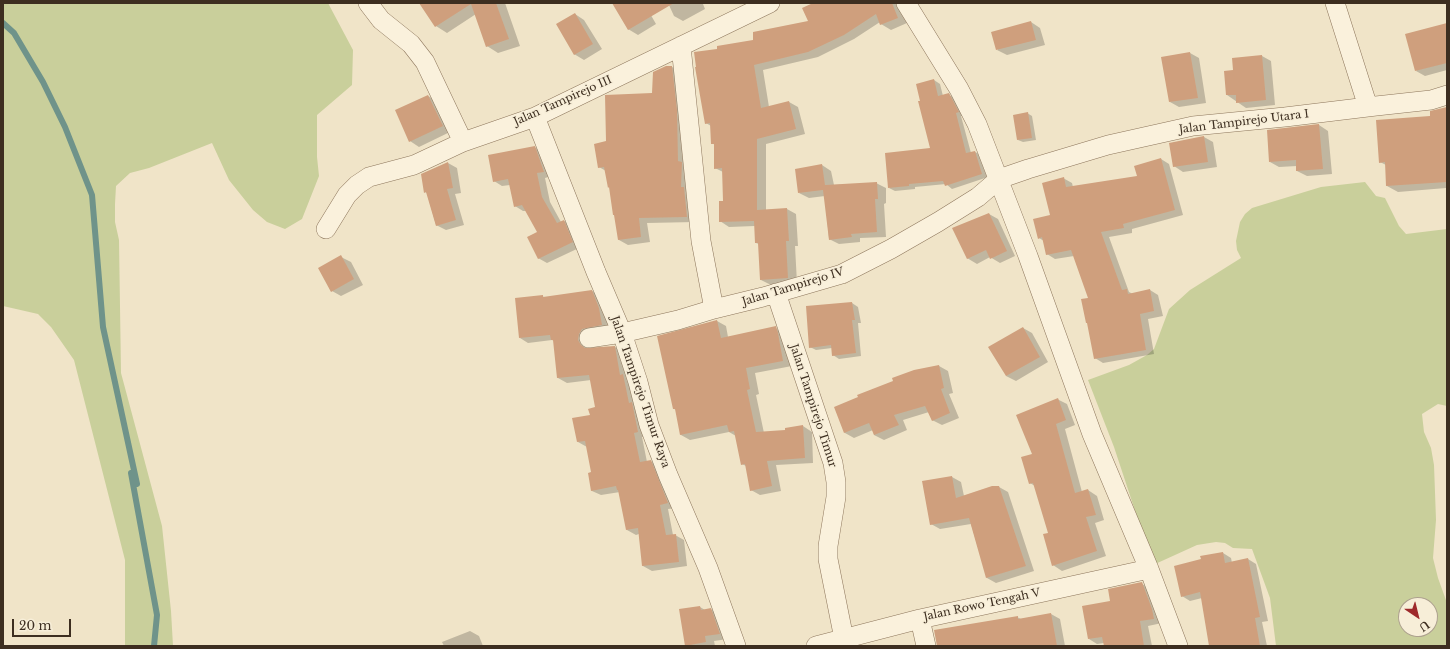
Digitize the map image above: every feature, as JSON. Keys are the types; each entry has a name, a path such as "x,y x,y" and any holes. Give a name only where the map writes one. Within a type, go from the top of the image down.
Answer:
{"street":[{"path":"368,3 381,20 411,44 425,62 463,142"},
{"name":"Jalan Tampirejo III","path":"326,229 347,195 357,185 369,177 414,165 463,142 535,117 681,46 751,7 770,3"},
{"path":"906,3 966,101 977,124 999,179 1092,434 1149,569 1178,646"},
{"path":"1335,3 1368,107"},
{"path":"681,46 702,241 714,309"},
{"name":"Jalan Tampirejo Utara I","path":"999,179 1108,145 1193,126 1431,100 1447,95"},
{"name":"Jalan Tampirejo Timur Raya","path":"535,117 596,272 622,333 638,382 649,425 668,475 708,568 736,646"},
{"name":"Jalan Tampirejo IV","path":"590,338 622,333 678,320 714,309 776,294 842,274 891,249 978,197 999,179"},
{"name":"Jalan Tampirejo Timur","path":"776,294 833,464 836,482 836,497 828,546 828,559 844,639"},
{"name":"Jalan Rowo Tengah V","path":"816,646 920,619 1149,569"},
{"path":"920,619 926,646"}],"green space":[{"path":"3,3 328,3 353,50 352,85 317,115 317,157 319,176 302,219 285,229 267,222 253,210 229,180 212,143 149,168 130,173 116,186 115,222 119,240 121,373 162,526 171,611 173,646 125,646 125,560 74,360 51,327 38,314 3,306"},
{"path":"1365,182 1376,196 1385,198 1399,226 1406,234 1447,229 1447,406 1438,404 1422,414 1424,432 1431,448 1434,465 1436,520 1433,558 1447,603 1447,646 1276,646 1270,598 1252,549 1233,548 1225,543 1216,542 1197,545 1153,565 1114,447 1088,380 1129,365 1147,355 1154,349 1169,309 1190,290 1241,258 1237,250 1236,241 1240,222 1245,214 1252,208 1321,187"}],"building":[{"path":"419,3 496,3 509,39 486,47 471,4 435,27"},
{"path":"612,3 674,3 628,30"},
{"path":"813,3 892,3 898,18 880,25 876,14 844,35 808,52 754,65 761,108 789,101 796,129 757,139 757,210 787,208 789,241 786,241 788,278 760,280 758,243 755,243 754,221 719,222 719,201 723,201 722,168 714,169 714,144 711,144 710,123 705,124 695,67 694,52 717,49 717,46 753,40 753,32 808,21 802,8"},
{"path":"575,13 593,44 574,55 556,24"},
{"path":"1031,21 1036,40 996,50 991,32"},
{"path":"1447,23 1447,63 1415,71 1405,34"},
{"path":"1190,52 1198,98 1169,102 1161,57"},
{"path":"1262,55 1266,100 1236,103 1236,95 1226,95 1224,71 1233,70 1232,58"},
{"path":"666,66 672,66 677,110 678,161 682,162 681,187 684,187 687,217 639,218 641,237 618,240 604,167 598,168 594,144 606,141 605,95 652,93 653,72"},
{"path":"934,79 938,96 949,93 959,112 956,113 966,153 975,151 982,174 945,186 943,181 909,184 909,186 888,188 885,153 930,148 918,101 920,101 916,84"},
{"path":"428,95 443,126 409,142 395,110"},
{"path":"1447,107 1447,182 1386,186 1385,162 1379,163 1376,120 1430,116 1430,111"},
{"path":"1028,112 1032,138 1017,140 1013,115"},
{"path":"1319,124 1323,169 1296,171 1296,160 1269,162 1267,130"},
{"path":"1204,136 1208,162 1173,167 1169,143"},
{"path":"535,146 544,172 537,173 542,197 557,223 564,220 573,242 538,259 527,237 537,232 522,205 514,207 508,179 493,182 488,155"},
{"path":"1161,158 1175,210 1123,224 1124,228 1101,232 1122,290 1127,289 1128,294 1150,289 1154,311 1140,314 1146,350 1094,359 1081,299 1088,298 1071,250 1046,255 1042,237 1038,239 1033,219 1050,215 1042,183 1064,177 1066,187 1137,176 1134,166"},
{"path":"448,162 453,188 447,189 456,220 436,226 426,192 424,193 421,174"},
{"path":"822,164 825,185 877,182 878,199 875,199 877,232 851,234 852,237 829,240 823,190 798,193 795,169"},
{"path":"989,213 1007,251 990,259 986,250 967,259 952,228"},
{"path":"341,255 354,279 331,292 318,268"},
{"path":"592,290 599,308 602,325 582,329 578,340 585,348 615,346 620,375 623,374 629,403 632,402 638,432 634,433 640,462 651,460 668,503 660,505 666,535 676,534 679,562 642,566 638,528 626,530 616,486 591,491 588,473 591,472 585,441 577,442 572,418 590,415 588,409 595,407 589,375 557,378 553,340 551,340 550,335 519,338 515,298 543,295 543,297"},
{"path":"852,302 855,320 852,320 856,353 832,356 831,345 809,348 806,306"},
{"path":"717,320 721,338 776,326 783,361 746,368 750,389 747,390 756,432 785,430 785,428 803,425 805,458 767,461 772,486 750,491 745,464 741,465 734,431 729,432 727,425 680,435 657,336"},
{"path":"1023,327 1040,357 1006,376 988,347"},
{"path":"939,365 944,388 941,389 950,413 932,421 925,406 894,415 899,425 874,435 869,423 844,433 834,407 858,397 857,395 893,381 892,378 914,370"},
{"path":"1058,398 1066,420 1056,424 1075,493 1088,489 1096,515 1086,517 1097,551 1052,566 1043,534 1048,533 1033,483 1029,484 1021,457 1032,454 1016,415"},
{"path":"952,476 956,498 992,486 999,486 1026,566 986,578 969,518 930,525 922,481"},
{"path":"1223,552 1225,563 1248,558 1260,617 1255,618 1260,646 1209,646 1200,592 1181,597 1174,566 1201,559 1200,556"},
{"path":"1142,582 1154,619 1140,621 1144,646 1104,646 1102,637 1088,639 1082,606 1110,601 1108,589"},
{"path":"700,606 701,610 711,608 720,634 705,636 706,642 685,646 679,609"},
{"path":"1051,613 1057,646 937,646 934,630 1018,616 1018,619"}],"waterway":[{"path":"3,23 14,33 43,82 65,127 92,195 103,327 137,484 131,473 157,615 154,646"}]}
